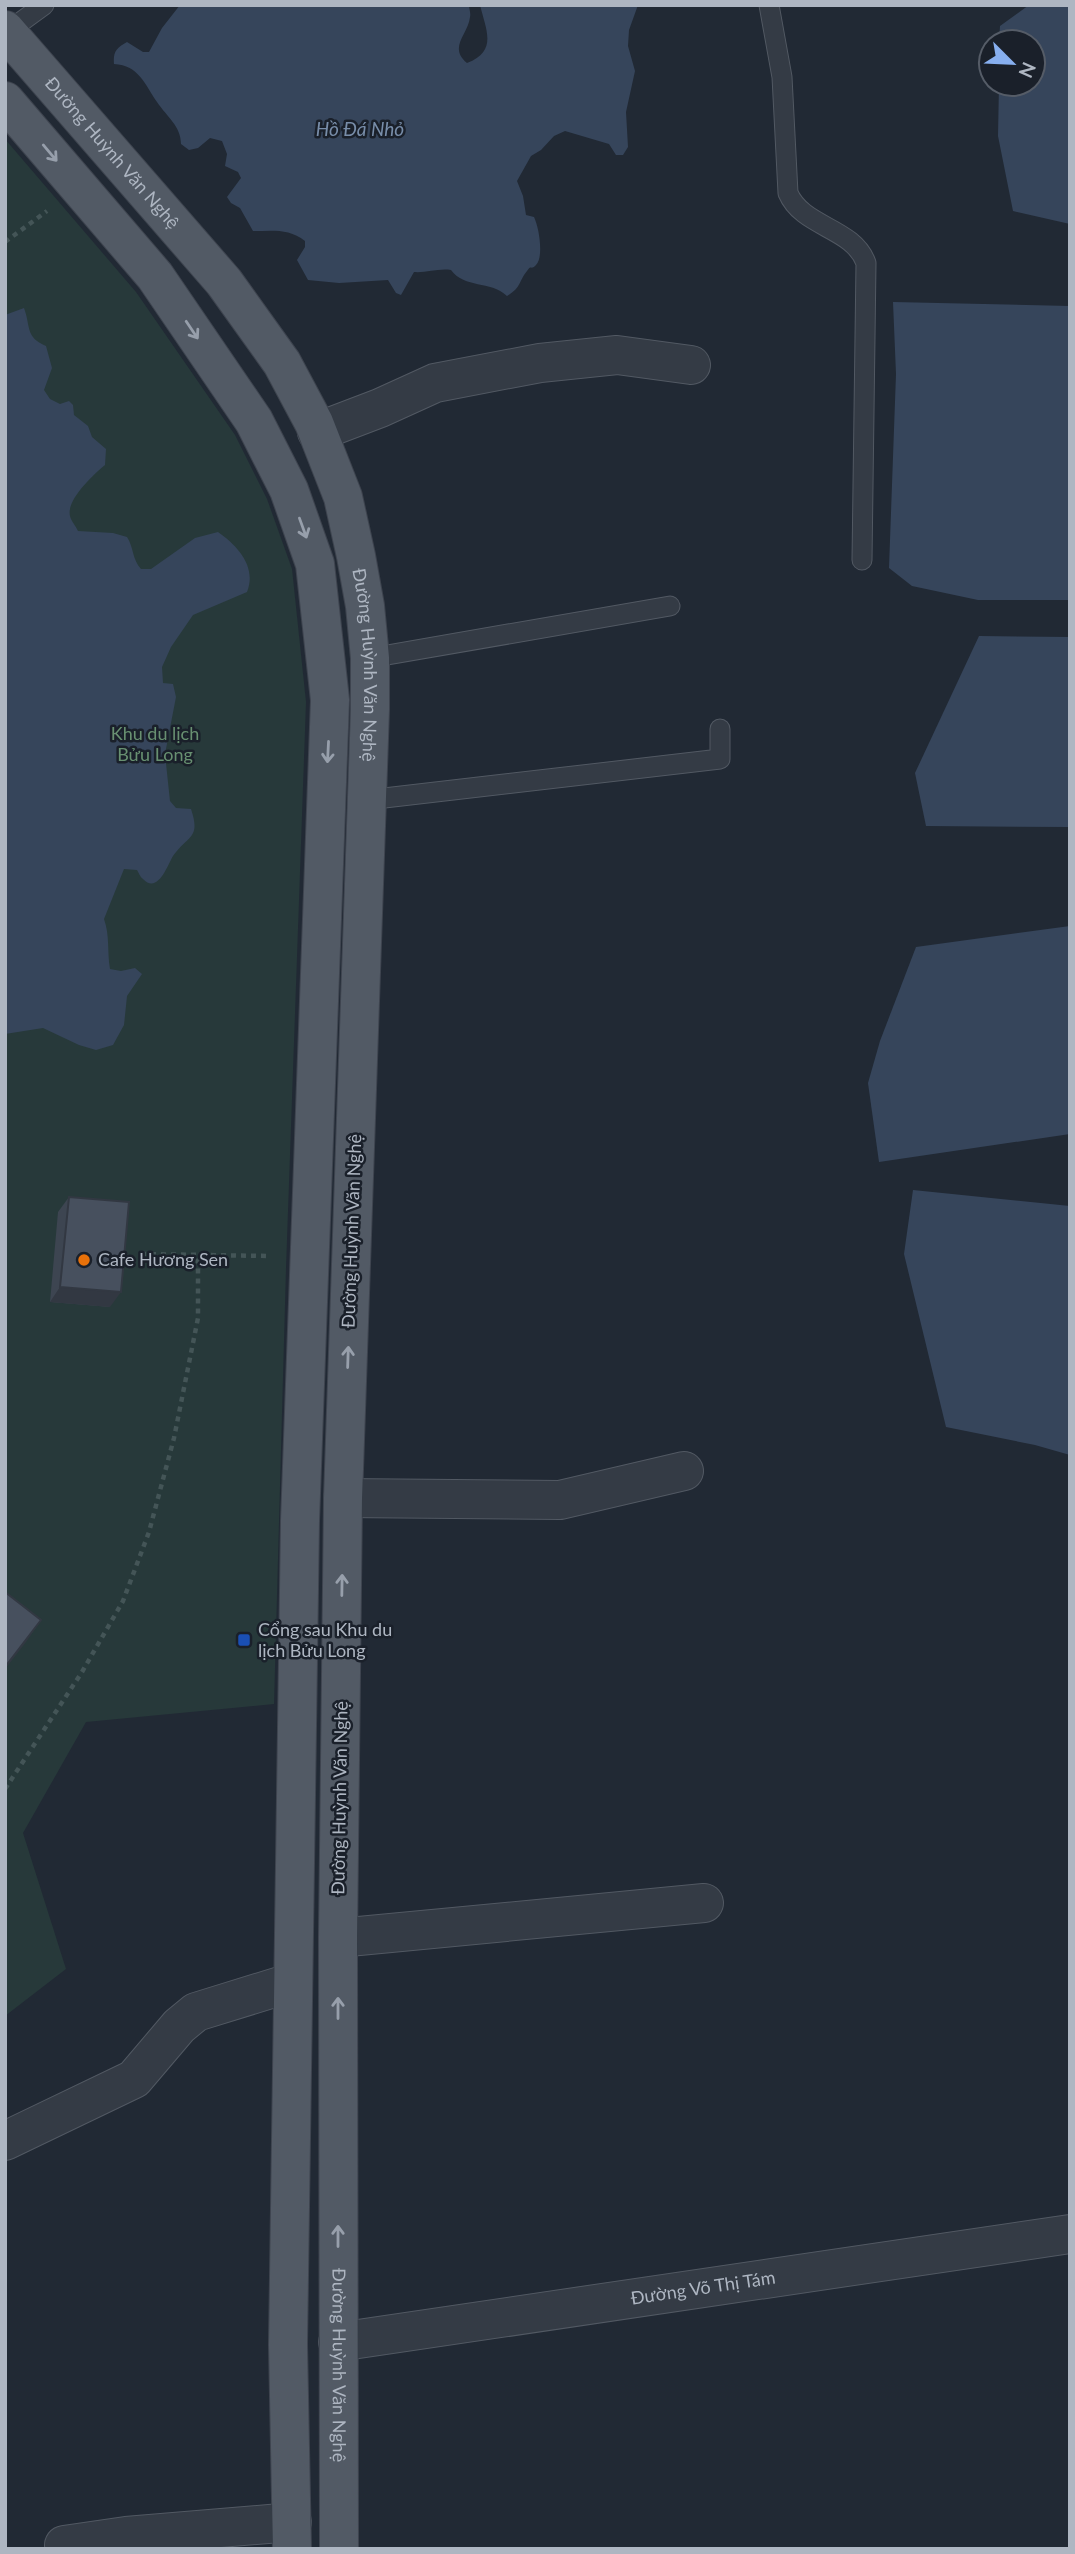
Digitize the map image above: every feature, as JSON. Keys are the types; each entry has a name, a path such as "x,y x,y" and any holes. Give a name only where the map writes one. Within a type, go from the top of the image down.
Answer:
{"main road":[{"name":"Đường Huỳnh Văn Nghệ","path":"6,31 224,282 282,363 317,432 343,497 365,606 370,658 367,800 343,1499 338,1938 339,2549"},
{"name":"Đường Huỳnh Văn Nghệ","path":"5,102 155,276 254,421 289,490 315,564 330,700 300,1535 288,2345 292,2535"},
{"path":"288,2345 338,2342"}],"street":[{"path":"317,432 435,383 540,363 617,355 691,365"},
{"path":"343,1499 560,1500 684,1471"},
{"path":"338,1938 704,1903"},
{"path":"5,2141 134,2079 179,2026 196,2012 293,1982"},
{"name":"Đường Võ Thị Tám","path":"338,2342 1070,2234"},
{"path":"64,2545 126,2536 292,2535"}],"lane":[{"path":"6,31 44,5"},
{"path":"769,5 782,76 788,193 793,205 852,241 862,251 866,263 862,559"},
{"path":"370,658 670,606"},
{"path":"367,800 720,759 720,729"}],"path":[{"path":"5,242 79,188"},
{"path":"141,1254 310,1256"},
{"path":"5,1789 82,1672 123,1601 149,1532 174,1438 198,1318 198,1255"}],"green space":[{"name":"Khu du lịch Bửu Long","path":"5,139 136,292 235,435 267,499 292,569 306,702 274,1704 86,1722 23,1833 66,1969 5,2016"}],"water":[{"name":"Hồ Đá Nhỏ","path":"180,5 469,5 469,23 459,46 459,52 467,63 477,58 486,46 487,31 480,5 638,5 629,30 628,46 635,71 626,112 628,147 623,155 616,155 609,144 565,131 554,136 531,156 517,181 526,215 534,217 536,222 540,256 518,287 507,296 493,288 463,280 451,270 414,272 401,295 396,293 388,280 339,283 308,280 297,260 305,247 305,241 287,232 253,231 240,208 227,197 241,178 238,172 225,166 227,154 222,141 210,138 198,148 189,150 181,144 176,127 140,77 130,68 114,64 116,51 127,42 143,52 149,52 162,28"},
{"path":"1029,5 1070,5 1070,224 1013,211 998,136 999,98 1047,98 1047,28 1000,26"},
{"path":"893,302 1070,306 1070,600 978,600 912,586 889,568 896,374"},
{"path":"24,308 30,331 39,343 46,346 52,368 44,390 50,399 60,404 69,401 73,405 74,415 88,426 92,437 106,449 105,465 82,488 72,503 70,516 78,531 113,533 127,537 141,569 151,569 195,538 218,532 239,551 250,574 247,592 193,615 171,647 162,667 163,683 173,684 176,697 165,754 170,801 176,808 191,809 194,832 178,849 158,881 148,883 137,870 124,869 104,919 110,969 121,971 135,968 142,974 127,996 124,1025 113,1045 96,1050 43,1028 5,1034 5,315"},
{"path":"979,636 1070,637 1070,827 926,826 915,773"},
{"path":"1070,926 1070,1134 879,1162 868,1083 880,1041 916,947"},
{"path":"913,1190 1070,1206 1070,1455 946,1427 904,1254"}],"building":[{"name":"Cafe Hương Sen","path":"69,1197 129,1202 121,1292 60,1287"},
{"path":"5,1592 41,1620 5,1667"}],"place":[{"name":"Cafe Hương Sen","path":"84,1260"},
{"name":"Cổng sau Khu du lịch Bửu Long","path":"244,1640"}]}
